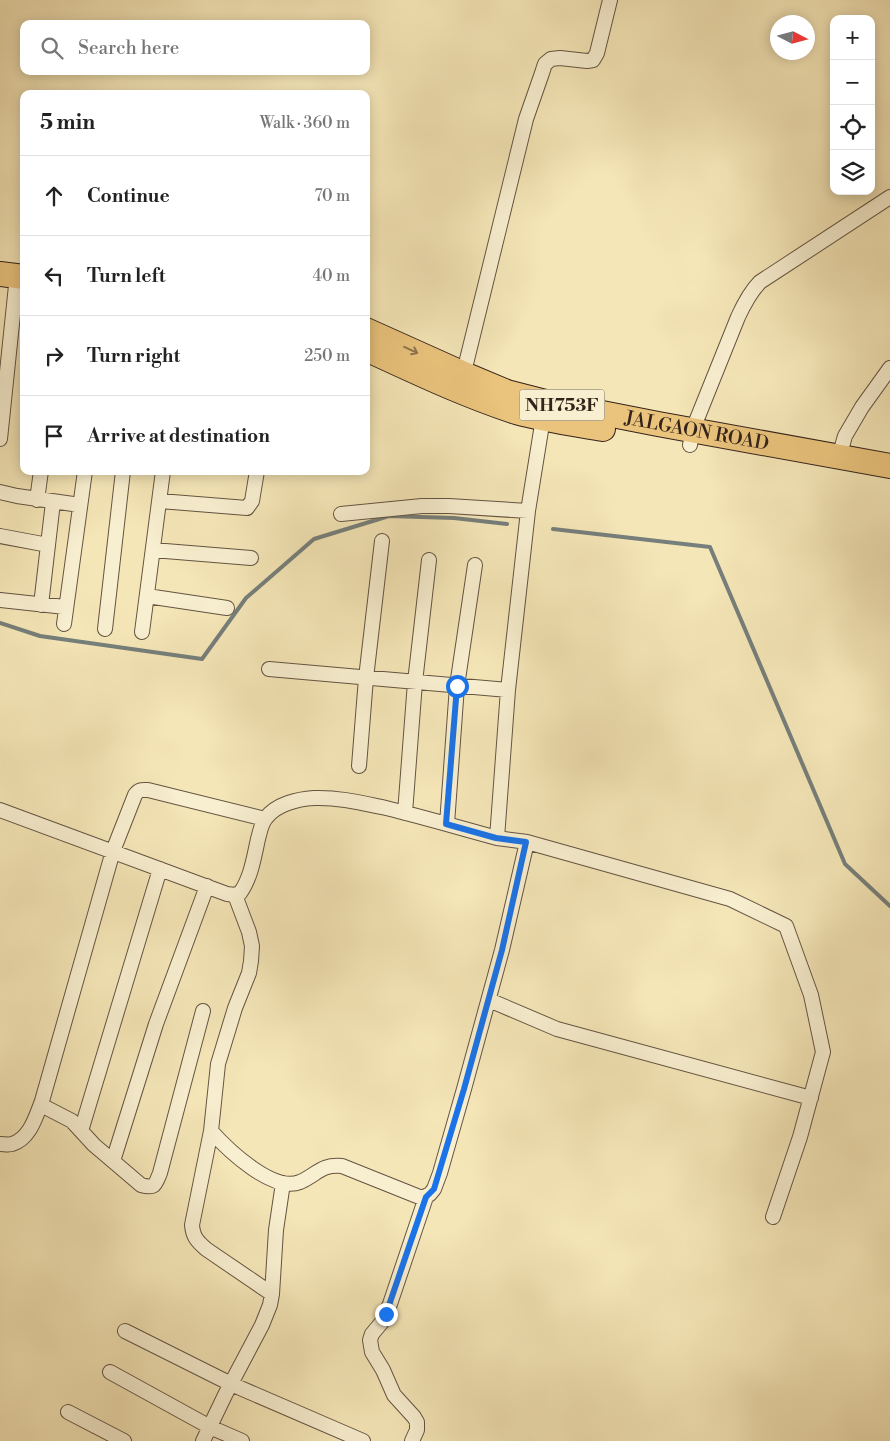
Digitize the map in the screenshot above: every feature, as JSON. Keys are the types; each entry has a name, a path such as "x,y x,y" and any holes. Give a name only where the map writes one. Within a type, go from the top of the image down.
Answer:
{"highway":[{"name":"JALGAON ROAD","path":"370,332 461,383 507,392 544,410 658,424 691,437 826,459 890,466"},
{"name":"NH753F","path":"370,350 461,383"},
{"name":"NH753F","path":"826,459 890,479"}],"street":[{"path":"461,383 526,119 545,64 551,59 560,58 587,62 592,60 597,53 610,0"},
{"path":"691,437 738,317 746,300 755,288 760,282 890,197"},
{"path":"0,439 14,276"},
{"path":"826,459 846,436 862,407 890,368"},
{"path":"496,838 508,690 528,511 544,410"},
{"path":"37,500 40,475"},
{"path":"64,624 84,475"},
{"path":"105,629 123,475"},
{"path":"142,632 163,475"},
{"path":"160,501 247,508 252,501 256,475"},
{"path":"0,492 37,500 80,506"},
{"path":"41,605 53,502"},
{"path":"341,514 422,506 528,511"},
{"path":"0,536 48,545"},
{"path":"359,766 366,678 382,541"},
{"path":"153,550 251,558"},
{"path":"405,813 415,682 429,560"},
{"path":"446,824 457,686 476,565"},
{"path":"147,596 228,608"},
{"path":"0,600 66,606"},
{"path":"269,669 508,690"},
{"path":"0,1144 13,1144 24,1136 31,1127 41,1105 113,851 138,791 142,790 265,819"},
{"path":"0,810 227,894 235,895 240,894 248,881 261,829 270,813 295,800 314,798 343,800 405,813 496,838 526,842 730,898 786,926 811,995 823,1052 800,1137 773,1217"},
{"path":"412,1441 417,1430 416,1420 394,1395 383,1370 372,1352 370,1340 372,1334 382,1322 390,1304 426,1197 434,1189 440,1173 502,950 526,842"},
{"path":"82,1131 160,869"},
{"path":"113,1161 156,1024 207,886"},
{"path":"235,895 249,932 252,946 251,961 218,1064 211,1131 192,1225 192,1234 196,1241 206,1249 272,1294"},
{"path":"488,1000 558,1029 811,1098"},
{"path":"41,1105 72,1121 94,1145 141,1185 149,1188 156,1183 203,1010"},
{"path":"211,1131 227,1149 273,1181 283,1183 300,1182 326,1166 342,1166 422,1198 426,1197"},
{"path":"204,1441 262,1325 270,1305 276,1230 283,1183"},
{"path":"125,1331 231,1384 363,1441"},
{"path":"110,1372 210,1427 242,1441"},
{"path":"68,1412 124,1441"}],"waterway":[{"path":"0,623 40,636 202,659 246,598 314,539 389,516 454,518 507,524"},
{"path":"553,529 710,547 845,864 890,906"}],"route":[{"path":"386,1314 426,1197 434,1189 440,1173 502,950 526,842 496,838 446,824 457,686"}]}
